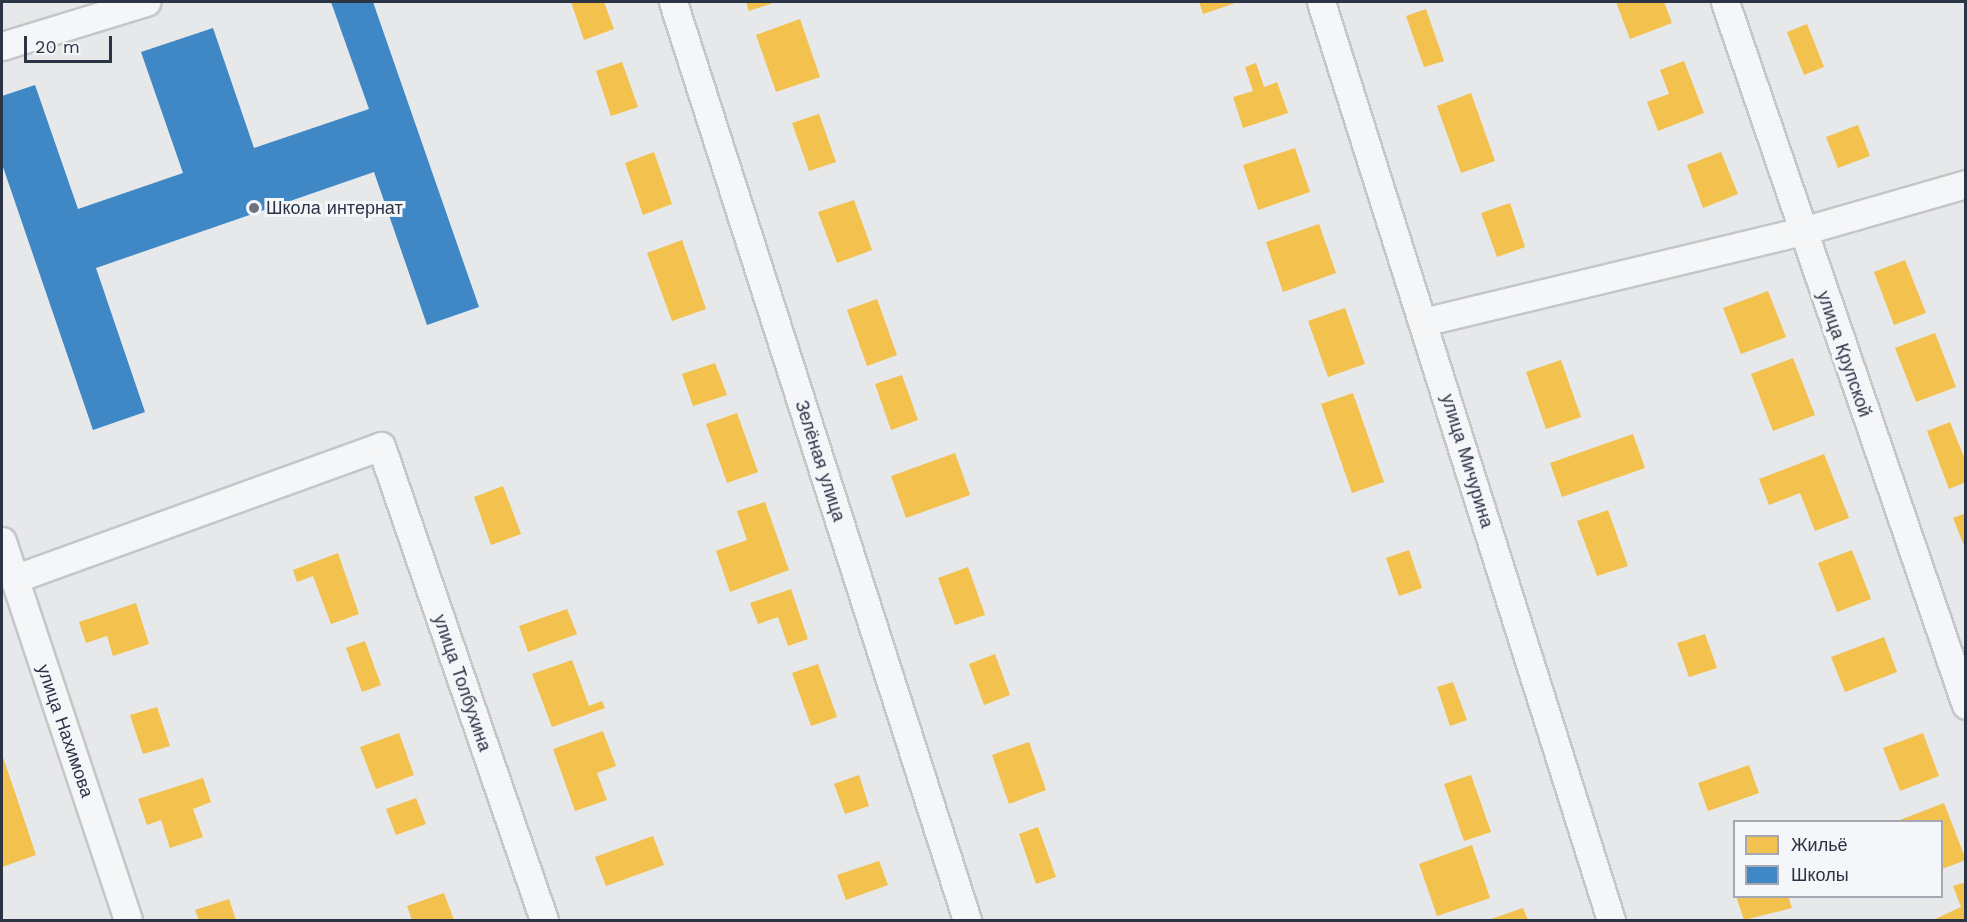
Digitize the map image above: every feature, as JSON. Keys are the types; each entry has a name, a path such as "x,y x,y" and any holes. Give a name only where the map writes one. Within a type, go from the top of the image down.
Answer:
{"street":[{"path":"2,46 146,2"},
{"name":"Зелёная улица","path":"673,2 967,921"},
{"name":"улица Мичурина","path":"1321,2 1611,921"},
{"name":"улица Крупской","path":"1725,2 1965,705"},
{"path":"1423,322 1802,231 1965,184"},
{"name":"улица Толбухина","path":"13,600 381,446 544,921"},
{"name":"улица Нахимова","path":"2,542 13,600 128,921"}],"building: Жильё":[{"path":"571,2 604,2 614,29 584,40"},
{"path":"746,2 776,2 749,11"},
{"path":"1199,2 1238,2 1203,14"},
{"path":"1616,2 1664,2 1672,23 1630,39"},
{"path":"1426,9 1444,61 1424,67 1406,16"},
{"path":"800,19 820,77 776,92 756,35"},
{"path":"1807,24 1824,67 1804,75 1787,32"},
{"path":"1684,61 1704,113 1658,131 1647,102 1669,94 1660,70"},
{"path":"622,62 638,107 611,116 596,71"},
{"path":"1256,63 1264,87 1277,82 1288,113 1243,128 1233,97 1253,91 1245,67"},
{"path":"1471,93 1495,161 1461,173 1437,106"},
{"path":"819,114 836,162 809,171 792,123"},
{"path":"1858,125 1870,156 1838,168 1826,137"},
{"path":"1295,148 1310,192 1258,210 1243,165"},
{"path":"654,152 672,204 643,215 625,163"},
{"path":"1721,152 1738,194 1703,208 1687,165"},
{"path":"854,200 872,250 837,263 818,212"},
{"path":"1510,203 1525,247 1497,257 1481,213"},
{"path":"1319,224 1336,273 1283,292 1266,242"},
{"path":"682,240 706,309 672,321 647,253"},
{"path":"1905,260 1926,313 1894,325 1874,272"},
{"path":"1768,291 1786,337 1741,354 1723,308"},
{"path":"877,299 897,355 867,366 847,310"},
{"path":"1345,308 1365,364 1328,377 1308,321"},
{"path":"1935,333 1956,387 1916,402 1895,348"},
{"path":"1793,358 1815,415 1773,431 1751,374"},
{"path":"1561,360 1581,417 1546,429 1526,372"},
{"path":"715,363 727,395 693,406 682,374"},
{"path":"902,375 918,420 891,430 875,384"},
{"path":"1353,393 1384,482 1352,493 1321,404"},
{"path":"737,413 758,472 727,483 706,424"},
{"path":"1950,422 1966,462 1966,482 1949,489 1927,431"},
{"path":"1633,434 1645,468 1562,497 1550,463"},
{"path":"955,453 970,495 906,518 891,476"},
{"path":"1824,454 1849,518 1815,531 1800,493 1769,505 1759,479"},
{"path":"503,486 521,534 491,545 474,497"},
{"path":"765,502 789,570 730,592 716,551 747,540 737,511"},
{"path":"1608,510 1628,566 1597,576 1577,521"},
{"path":"1966,513 1966,548 1965,548 1953,518"},
{"path":"1409,550 1422,588 1399,596 1386,558"},
{"path":"1852,550 1871,599 1837,612 1818,563"},
{"path":"338,553 359,614 331,624 313,576 297,582 293,570"},
{"path":"968,567 985,615 955,625 938,578"},
{"path":"791,589 808,639 788,646 778,617 758,624 750,603"},
{"path":"136,603 149,644 113,656 107,636 86,643 79,622"},
{"path":"567,609 577,634 528,652 519,626"},
{"path":"1705,634 1717,668 1689,677 1677,643"},
{"path":"1884,637 1897,672 1845,692 1831,657"},
{"path":"365,641 381,685 362,692 346,648"},
{"path":"995,654 1010,695 984,705 969,664"},
{"path":"572,660 589,706 602,701 605,708 552,727 532,674"},
{"path":"818,664 837,717 811,726 792,673"},
{"path":"1453,682 1467,720 1450,726 1437,687"},
{"path":"157,707 170,746 143,754 130,715"},
{"path":"603,731 616,766 597,773 607,800 575,811 553,749"},
{"path":"399,733 414,775 376,789 360,747"},
{"path":"1923,733 1939,776 1900,791 1883,748"},
{"path":"1029,742 1046,790 1009,804 992,755"},
{"path":"2,754 36,855 2,867"},
{"path":"1749,765 1759,793 1708,811 1698,783"},
{"path":"859,775 869,806 845,814 834,784"},
{"path":"1471,775 1491,832 1464,841 1444,784"},
{"path":"203,778 211,802 193,809 203,837 170,848 161,820 147,825 138,799"},
{"path":"416,798 426,824 396,835 386,809"},
{"path":"1944,803 1966,860 1943,869 1943,820 1900,820"},
{"path":"1038,827 1056,877 1036,884 1019,834"},
{"path":"653,836 664,865 606,886 595,857"},
{"path":"1472,845 1490,898 1437,916 1419,864"},
{"path":"879,861 888,885 846,900 837,875"},
{"path":"1966,882 1966,920 1933,920 1961,907 1953,886"},
{"path":"444,893 454,920 412,920 407,906"},
{"path":"1737,898 1789,898 1792,908 1744,920"},
{"path":"229,899 236,920 199,920 195,910"},
{"path":"1523,908 1528,920 1488,920"}],"building: Школы":[{"path":"331,2 373,2 479,307 427,325 374,172 96,268 145,412 93,430 2,164 2,96 35,85 78,209 183,173 141,52 213,28 254,148 369,109"}],"place":[{"name":"Школа интернат","path":"254,208"}]}
